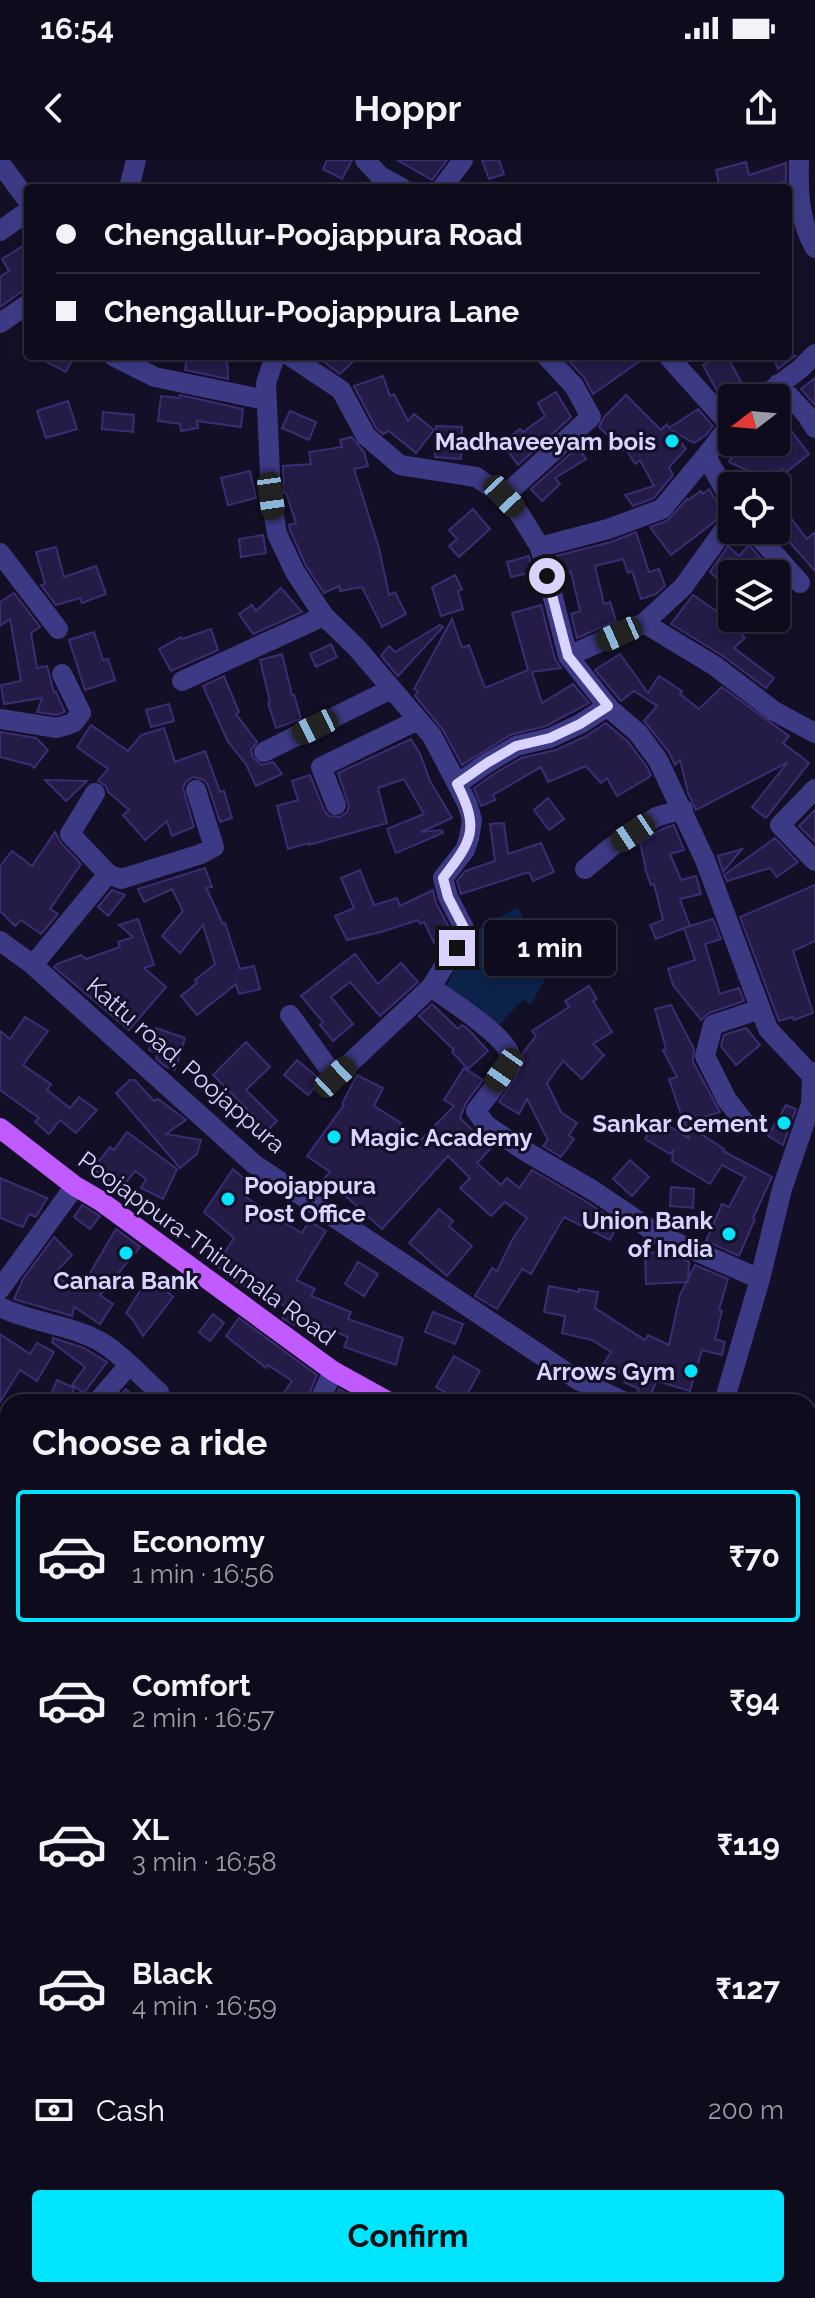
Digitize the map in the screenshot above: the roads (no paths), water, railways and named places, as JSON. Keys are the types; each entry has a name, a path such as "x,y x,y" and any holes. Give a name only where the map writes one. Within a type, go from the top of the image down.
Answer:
{"main road":[{"name":"Poojappura-Thirumala Road","path":"0,1128 75,1186 99,1200 333,1371 375,1394"}],"street":[{"path":"130,184 136,160"},
{"path":"365,160 380,176 395,184"},
{"path":"445,184 463,160"},
{"path":"799,160 798,188 803,218 806,233 815,248"},
{"path":"0,163 24,196"},
{"path":"0,231 24,214"},
{"path":"2,319 24,306"},
{"path":"2,319 24,323"},
{"path":"778,384 815,354"},
{"path":"121,360 155,377 266,400"},
{"path":"274,360 266,383 266,400 271,496 277,534 295,572 324,616 357,648 432,736 467,803 472,820 465,850 443,878 464,934 431,987 335,1077 290,1015"},
{"path":"296,360 341,390 366,436 400,465 476,477 504,496 519,513 540,547 568,656 608,706 638,733 658,760 705,860 768,1029 813,1074 807,1135 782,1189 726,1394"},
{"path":"504,496 591,417 574,386 550,360"},
{"path":"672,360 718,409"},
{"path":"790,397 815,428"},
{"path":"540,547 608,529 662,509 718,440"},
{"path":"706,456 718,478"},
{"path":"568,656 644,623 683,587 718,538"},
{"path":"765,544 800,583"},
{"path":"0,553 58,629"},
{"path":"182,681 324,616"},
{"path":"644,623 715,666 774,711 815,733"},
{"path":"0,719 57,728 73,723 81,713 62,674"},
{"path":"264,752 391,689"},
{"path":"457,784 516,746 550,738 608,706"},
{"path":"336,805 321,767 418,720"},
{"path":"815,789 780,825 815,861"},
{"path":"95,793 70,834 108,874 121,879 214,847 196,790"},
{"path":"585,869 656,817 683,809"},
{"path":"33,965 108,874"},
{"name":"Kattu road, Poojappura","path":"0,941 33,965 254,1164 578,1380 608,1394"},
{"path":"431,987 494,1033 510,1053 504,1070 476,1111 486,1125 659,1235 760,1279"},
{"path":"745,1123 727,1100 705,1056 713,1025 760,1009"},
{"path":"0,1289 75,1186"},
{"path":"0,1307 17,1316 101,1342 159,1392"},
{"path":"104,1394 129,1365"},
{"path":"323,1394 333,1371"}],"water":[{"path":"518,907 548,973 531,1005 523,1000 496,1028 446,987 473,932"}],"place":[{"name":"Madhaveeyam bois","path":"672,441"},
{"name":"Sankar Cement","path":"784,1123"},
{"name":"Magic Academy","path":"334,1137"},
{"name":"Poojappura Post Office","path":"228,1199"},
{"name":"Union Bank of India","path":"729,1234"},
{"name":"Canara Bank","path":"126,1253"},
{"name":"Arrows Gym","path":"691,1371"}]}
